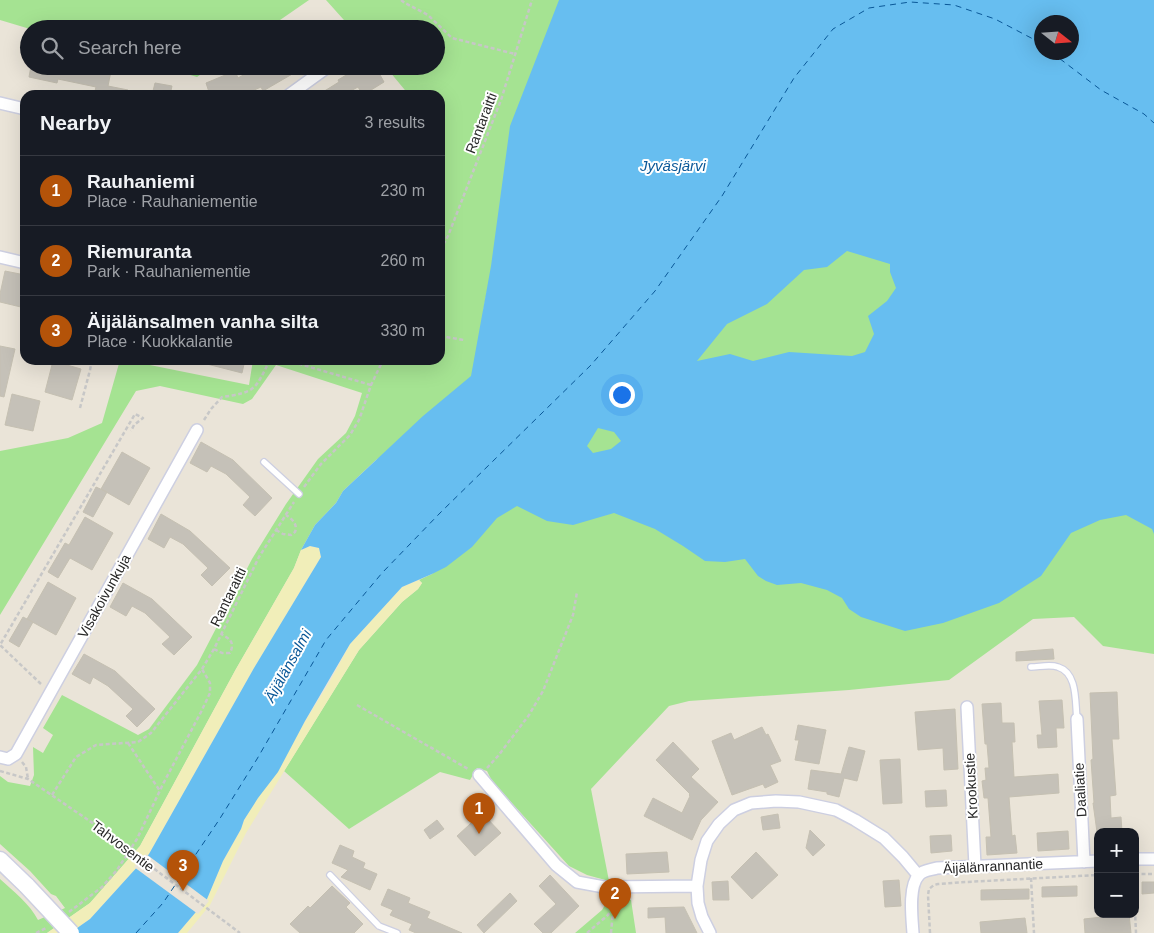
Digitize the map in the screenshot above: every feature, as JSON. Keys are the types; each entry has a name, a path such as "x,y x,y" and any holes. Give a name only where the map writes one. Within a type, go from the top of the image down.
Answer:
{"main road":[{"path":"0,860 28,886 71,933"}],"street":[{"path":"296,90 317,75"},
{"path":"0,102 20,108"},
{"path":"0,257 20,262"},
{"name":"Visakoivunkuja","path":"8,757 50,691 198,430"},
{"name":"Krookustie","path":"966,706 975,866"},
{"name":"Daaliatie","path":"1076,719 1084,862"},
{"path":"479,775 556,865 577,882 604,887 697,886"},
{"path":"710,933 698,903 697,886 701,860 707,841 719,824 734,810 751,803 776,801 799,802 836,810 884,838 918,875 913,887 913,933"},
{"path":"1139,859 1154,858"},
{"name":"Äijälänrannantie","path":"918,875 937,868 1094,861"}],"lane":[{"path":"264,462 299,494"},
{"path":"1031,667 1060,667 1067,672 1073,684 1076,719"},
{"path":"330,875 379,926 397,933"},
{"path":"375,933 379,926"}],"path":[{"path":"401,0 433,20"},
{"name":"Rantaraitti","path":"445,241 501,100 532,0"},
{"path":"445,31 452,38 515,54"},
{"path":"445,337 464,340"},
{"path":"80,408 91,365"},
{"path":"198,430 222,397 250,391 257,385 267,365"},
{"path":"303,365 371,385"},
{"name":"Rantaraitti","path":"52,795 76,757 96,746 138,742 151,733 202,669 214,649 259,557 276,530 321,464 350,435 359,420 371,385 381,365"},
{"path":"50,691 0,646 135,414 143,418 134,425 131,431"},
{"path":"276,530 286,535 291,535 295,532 293,520 286,515"},
{"path":"357,705 479,775 498,756 529,715 543,691 573,615 577,592"},
{"path":"214,649 226,653 230,652 232,642 221,634"},
{"path":"69,912 102,887 117,870 137,840 210,693 210,683 202,669"},
{"path":"128,743 160,791"},
{"path":"0,771 28,779 26,767 8,757"},
{"name":"Tahvosentie","path":"28,779 97,826 240,933"},
{"path":"1139,874 1154,874"},
{"path":"930,933 928,895 934,885 1094,875"},
{"path":"1031,878 1034,933"},
{"path":"587,933 608,915 620,896 630,887"},
{"path":"611,933 613,908"},
{"path":"1135,918 1136,933"},
{"path":"36,933 48,927"}],"green space":[{"path":"0,0 309,0 280,20 20,20 20,26 0,20"},
{"path":"326,0 630,0 488,286 483,312 563,303 373,464 378,458 343,491 336,503 315,525 301,550 294,568 236,669 140,846 90,903 47,933 0,933 0,879 26,903 38,920 65,908 56,896 51,894 30,871 0,844 0,776 8,782 30,786 34,775 33,747 43,753 53,735 43,728 62,695 138,735 149,729 197,665 252,559 286,504 318,459 346,433 355,416 362,393 276,365 445,365 445,90 405,90 392,75 445,75 445,20 344,20"},
{"path":"922,218 1154,429 1154,654 1103,646 1074,617 1033,619 949,680 849,690 689,701 669,706 591,789 609,881 587,875 569,866 492,781 487,771 477,768 470,780 440,772 349,829 284,771 359,650 402,602 418,589 422,583 419,580 432,574 688,320"},
{"path":"119,365 150,365 249,385 252,365 276,365 252,399 243,404 160,386 136,391 0,615 0,451 68,438 102,423"},
{"path":"615,893 631,900 636,933 575,933 602,910 609,898"}],"sand":[{"path":"310,546 319,548 321,557 254,668 149,854 90,919 70,933 47,933 90,903 140,846 236,669 294,568 301,550"},
{"path":"419,580 422,583 418,589 402,602 359,650 246,833 210,905 187,933 178,933 207,899 223,861 244,820 330,681 350,644 402,587"}],"water":[{"name":"Jyväsjärvi","path":"559,0 1154,0 1154,534 1152,529 1126,515 1100,520 1071,533 1041,576 999,603 943,623 905,631 861,617 849,609 842,598 827,590 801,583 777,585 766,581 758,576 745,559 725,562 705,561 655,529 614,513 573,525 547,521 517,506 497,518 472,547 446,567 402,587 350,644 278,772 244,820 223,861 207,899 178,933 70,933 90,919 149,854 254,668 321,557 319,548 310,546 301,550 315,525 336,503 343,491 423,416 471,376 491,266 510,126","holes":["847,251 890,264 890,272 896,288 887,301 868,316 874,334 865,352 852,356 789,352 753,361 730,354 697,361 727,324 767,304 804,270 827,267","598,428 614,432 621,441 611,449 593,453 587,446"]}],"pier":[{"path":"146,854 209,901 198,914 134,867"}],"building":[{"path":"29,75 110,75 108,86 128,90 95,90 96,87 58,79 57,83 29,77"},
{"path":"225,75 237,75 238,78 243,75 291,75 265,90 261,87 254,90 208,90 206,83"},
{"path":"346,75 380,75 384,82 371,90 360,90 358,87 352,90 326,90 339,82 338,80"},
{"path":"155,83 172,86 171,90 153,90"},
{"path":"5,271 20,274 20,307 0,302"},
{"path":"0,346 15,349 4,397 0,396"},
{"path":"52,365 67,365 81,369 72,400 45,392"},
{"path":"211,365 244,365 242,373"},
{"path":"12,394 40,401 33,431 5,425"},
{"path":"201,442 233,460 272,498 255,516 243,505 250,497 226,474 211,466 207,472 190,463"},
{"path":"122,452 150,468 129,505 101,489"},
{"path":"96,487 107,492 93,517 83,512"},
{"path":"161,514 190,531 230,568 212,586 201,575 208,568 183,544 170,537 164,548 148,539"},
{"path":"85,517 113,533 92,570 70,558 58,578 48,572 65,543 69,545"},
{"path":"48,582 76,598 56,635 27,619"},
{"path":"123,583 152,599 192,637 174,655 162,644 170,637 145,613 132,606 126,616 110,607"},
{"path":"23,617 33,622 19,647 9,641"},
{"path":"1053,649 1054,659 1016,661 1016,652"},
{"path":"84,654 115,671 155,709 137,727 126,716 133,709 108,686 93,677 90,684 72,674"},
{"path":"1117,692 1119,739 1112,739 1116,795 1110,796 1111,818 1121,817 1122,828 1096,828 1093,803 1090,693"},
{"path":"1062,700 1064,728 1056,728 1057,747 1038,748 1037,735 1042,735 1039,701"},
{"path":"1001,703 1002,723 1014,723 1015,742 1012,742 1014,777 1058,774 1059,793 1009,797 1012,836 1015,835 1017,853 987,855 986,837 991,837 988,798 984,798 982,781 986,780 985,768 989,768 982,704"},
{"path":"955,709 958,769 944,770 943,748 918,750 915,712"},
{"path":"798,725 826,730 819,764 795,760 799,740 795,740"},
{"path":"762,727 766,735 768,734 781,761 770,765 778,782 765,788 763,784 732,795 712,741 731,733 734,740"},
{"path":"673,742 699,769 691,777 718,802 701,820 692,840 644,816 653,798 682,813 690,796 656,760"},
{"path":"849,747 865,751 857,781 844,778 839,797 827,794 827,792 808,789 811,770 841,774"},
{"path":"900,759 902,803 883,804 880,760"},
{"path":"946,790 947,806 926,807 925,791"},
{"path":"482,813 501,833 475,856 457,836"},
{"path":"778,814 780,828 763,830 761,817"},
{"path":"437,820 444,829 430,839 424,830"},
{"path":"810,830 825,845 813,856 806,848"},
{"path":"1068,831 1069,849 1038,851 1037,833"},
{"path":"951,835 952,851 931,853 930,836"},
{"path":"340,845 354,851 352,857 365,863 363,868 377,874 370,890 341,877 348,870 332,863"},
{"path":"667,852 669,872 627,874 626,854"},
{"path":"756,852 778,875 752,899 731,877"},
{"path":"550,875 579,906 551,933 543,933 534,924 556,904 539,886"},
{"path":"899,880 901,906 885,907 883,881"},
{"path":"728,881 729,900 713,900 712,882"},
{"path":"1142,882 1154,882 1154,893 1142,894"},
{"path":"332,886 350,903 346,907 363,924 354,933 300,933 290,924 308,906 310,908"},
{"path":"1077,886 1077,896 1042,897 1042,887"},
{"path":"388,889 410,898 408,903 430,912 427,918 462,933 416,933 409,930 412,924 390,915 393,910 381,905"},
{"path":"1029,889 1029,899 981,900 981,890"},
{"path":"510,893 517,901 484,933 477,925"},
{"path":"684,907 697,933 666,933 665,917 648,918 648,908"},
{"path":"1025,918 1027,933 981,933 980,922"},
{"path":"1129,918 1131,933 1085,933 1084,919"}],"ferry route":[{"path":"136,933 163,903 219,820 326,640 382,573 440,513 591,365 655,291 722,196 794,78 833,29 869,8 910,2 954,5 995,19 1034,39"},
{"path":"1062,60 1101,90 1144,114 1154,123"}],"place":[{"name":"Rauhaniemi","path":"479,834"},
{"name":"Äijälänsalmen vanha silta","path":"183,891"},
{"name":"Riemuranta","path":"615,919"}],"water label":[{"name":"Äijälänsalmi","path":"288,666"}]}
